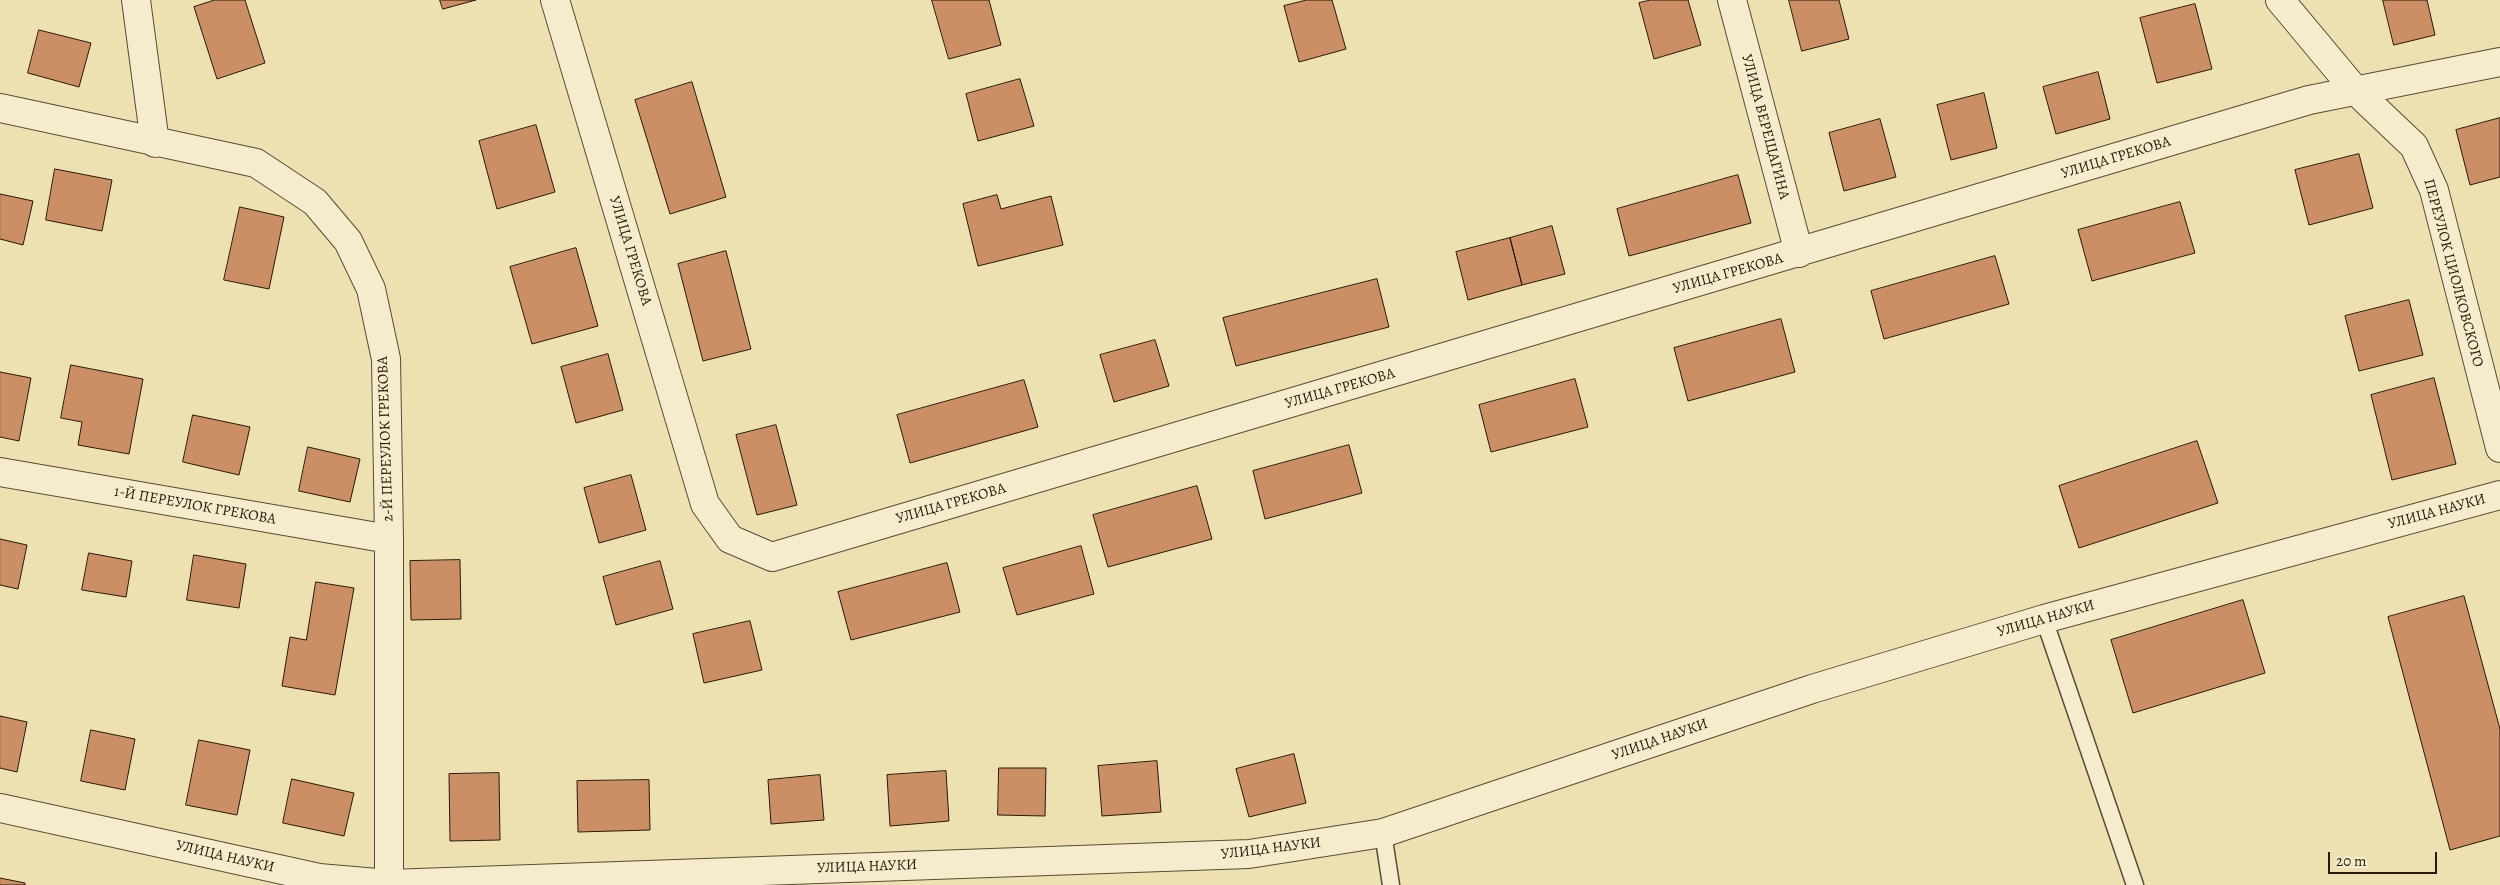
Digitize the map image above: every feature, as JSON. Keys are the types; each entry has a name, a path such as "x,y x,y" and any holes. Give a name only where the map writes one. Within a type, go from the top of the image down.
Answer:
{"street":[{"path":"136,0 155,142"},
{"name":"УЛИЦА ГРЕКОВА","path":"555,0 705,504 730,539 772,557 2309,100 2500,62"},
{"name":"УЛИЦА ВЕРЕЩАГИНА","path":"1732,0 1799,253"},
{"name":"ПЕРЕУЛОК ЦИОЛКОВСКОГО","path":"2280,0 2355,90 2414,146 2434,190 2500,448"},
{"name":"2-Й ПЕРЕУЛОК ГРЕКОВА","path":"0,108 256,164 315,202 348,241 372,290 386,359 390,539 389,884"},
{"name":"1-Й ПЕРЕУЛОК ГРЕКОВА","path":"0,472 390,539"},
{"name":"УЛИЦА НАУКИ","path":"0,808 319,878 389,884 1249,854 1382,834 1812,689 2044,619 2500,495"}],"lane":[{"path":"2044,619 2135,885"},
{"path":"1382,834 1391,885"}],"building":[{"path":"215,0 245,0 265,63 217,79 194,7"},
{"path":"440,0 476,0 443,9"},
{"path":"932,0 989,0 1001,45 949,59"},
{"path":"1307,0 1332,0 1346,49 1299,62 1284,6"},
{"path":"1651,0 1688,0 1701,45 1654,59 1639,3"},
{"path":"1789,0 1839,0 1849,39 1802,51"},
{"path":"2383,0 2427,0 2435,35 2394,45"},
{"path":"2195,4 2212,69 2157,83 2140,18"},
{"path":"39,30 91,43 79,87 28,73"},
{"path":"2098,72 2110,119 2056,134 2043,87"},
{"path":"1020,79 1034,126 978,141 966,94"},
{"path":"692,82 726,197 670,214 635,100"},
{"path":"1984,93 1997,148 1951,160 1937,105"},
{"path":"2500,118 2500,177 2470,185 2456,130"},
{"path":"1880,119 1896,177 1844,191 1829,133"},
{"path":"536,125 555,192 497,209 479,141"},
{"path":"2359,154 2373,208 2309,225 2295,170"},
{"path":"55,169 112,180 102,231 46,220"},
{"path":"1738,175 1751,223 1629,256 1617,209"},
{"path":"0,194 33,201 23,245 0,239"},
{"path":"997,195 1001,209 1051,196 1063,245 978,266 963,204"},
{"path":"2180,202 2195,253 2092,281 2078,230"},
{"path":"240,207 284,217 269,289 224,280"},
{"path":"1552,226 1565,274 1522,285 1510,238"},
{"path":"1510,238 1522,285 1468,300 1456,252"},
{"path":"576,248 598,326 532,344 510,267"},
{"path":"726,251 751,349 703,361 678,264"},
{"path":"1995,256 2009,304 1884,339 1871,291"},
{"path":"1377,279 1389,327 1236,366 1223,318"},
{"path":"2409,300 2423,355 2359,371 2345,316"},
{"path":"1781,319 1795,372 1688,401 1674,348"},
{"path":"1155,340 1169,386 1114,402 1100,355"},
{"path":"608,354 623,410 576,423 561,367"},
{"path":"71,365 143,379 129,454 78,445 82,422 61,418"},
{"path":"0,372 31,378 19,441 0,437"},
{"path":"2434,378 2456,464 2392,480 2371,395"},
{"path":"1575,379 1588,427 1491,452 1479,405"},
{"path":"1024,380 1038,427 910,463 897,415"},
{"path":"193,415 250,427 239,475 183,462"},
{"path":"776,425 797,505 757,515 736,435"},
{"path":"2197,441 2218,503 2079,548 2059,486"},
{"path":"1349,445 1362,493 1265,519 1253,471"},
{"path":"308,447 360,459 350,502 299,491"},
{"path":"631,475 646,530 599,543 584,488"},
{"path":"1197,486 1212,539 1108,567 1093,515"},
{"path":"0,539 27,545 18,589 0,585"},
{"path":"1081,546 1094,594 1017,615 1003,568"},
{"path":"89,553 132,561 126,597 82,590"},
{"path":"194,555 246,564 239,608 187,600"},
{"path":"460,560 461,619 411,620 410,561"},
{"path":"660,561 673,609 616,625 603,577"},
{"path":"947,563 960,612 851,640 838,592"},
{"path":"316,582 354,588 335,695 282,686 290,637 306,640"},
{"path":"2464,596 2500,729 2500,836 2450,850 2388,617"},
{"path":"2243,600 2265,673 2133,713 2111,640"},
{"path":"750,621 762,670 704,683 693,634"},
{"path":"0,716 27,722 17,772 0,768"},
{"path":"91,730 135,739 125,790 81,781"},
{"path":"199,740 250,750 237,815 186,805"},
{"path":"1294,754 1306,803 1249,817 1236,769"},
{"path":"1157,761 1161,812 1102,816 1098,766"},
{"path":"999,768 1046,768 1045,816 998,815"},
{"path":"946,771 949,821 890,826 887,775"},
{"path":"499,773 500,840 450,841 449,774"},
{"path":"820,775 824,820 771,824 768,780"},
{"path":"292,779 354,793 344,836 283,823"},
{"path":"649,780 650,830 578,832 577,781"},
{"path":"0,878 25,883 25,885 0,885"}]}
